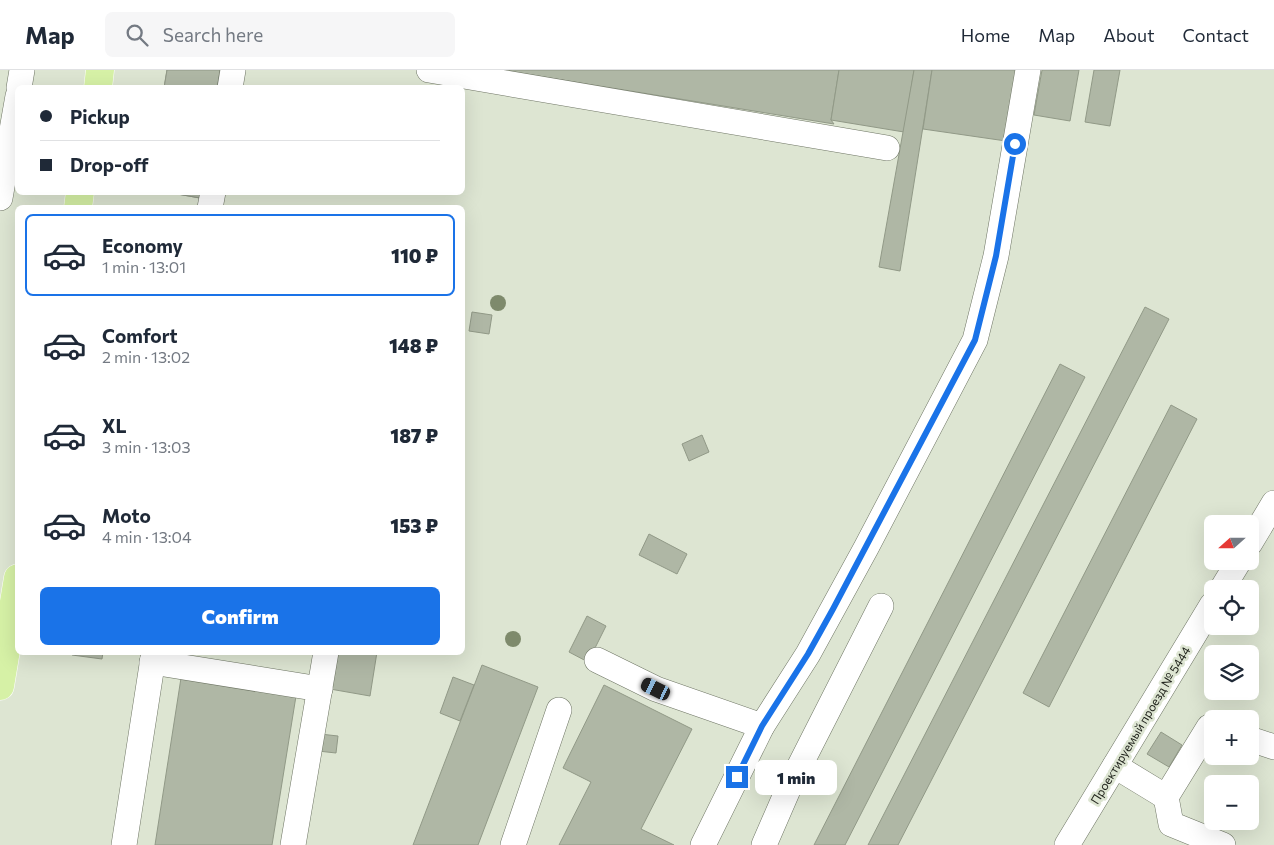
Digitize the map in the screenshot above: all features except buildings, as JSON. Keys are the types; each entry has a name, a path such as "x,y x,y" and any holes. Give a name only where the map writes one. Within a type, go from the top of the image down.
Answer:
{"main road":[{"path":"98,85 100,70"},
{"path":"0,686 14,616"}],"street":[{"path":"20,85 22,70"},
{"path":"230,85 233,70"},
{"path":"429,70 887,148"},
{"path":"703,845 762,726 808,654 975,340 996,256 1028,70"},
{"path":"0,198 15,113"},
{"path":"1259,528 1274,503"},
{"path":"764,845 790,785 881,606"},
{"name":"Проектируемый проезд № 5444","path":"1067,845 1204,618"},
{"path":"293,845 290,802 320,688 326,655"},
{"path":"124,845 153,657 320,688"},
{"path":"597,660 656,689 762,726"},
{"path":"513,845 560,710"},
{"path":"1204,735 1166,797 1171,824 1223,845"},
{"path":"1259,742 1274,747"},
{"path":"1115,766 1166,797"}],"route":[{"path":"737,777 762,726 808,654 833,609 975,340 996,256 1015,144"}]}
